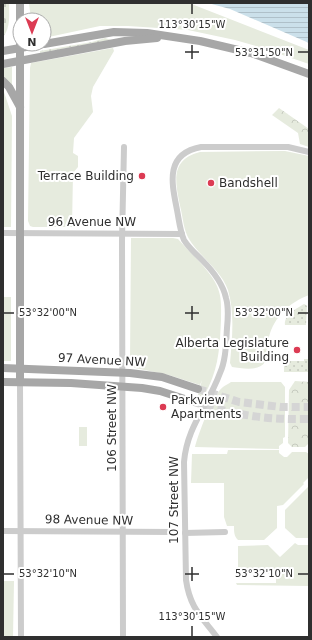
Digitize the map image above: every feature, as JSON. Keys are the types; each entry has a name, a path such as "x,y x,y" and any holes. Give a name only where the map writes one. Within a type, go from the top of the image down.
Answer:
{"main road":[{"path":"52,42 114,32 147,33 200,41 251,53 309,74"},
{"path":"3,64 125,41 166,37"},
{"path":"20,52 20,382"},
{"path":"3,81 9,87 20,107"},
{"name":"97 Avenue NW","path":"3,368 123,372 162,377 198,389"},
{"name":"97 Avenue NW","path":"3,382 123,386 160,391 194,402"}],"street":[{"name":"106 Street NW","path":"123,637 122,532 124,147"},
{"path":"182,234 172,176 177,162 187,152 201,147 288,147 309,152"},
{"name":"96 Avenue NW","path":"3,233 182,234"},
{"name":"107 Street NW","path":"182,234 189,246 221,284 226,296 228,309 227,333 222,370 215,387 195,422 189,437 185,451 184,468 184,532 188,592 196,612 217,637"},
{"path":"20,382 20,637"},
{"name":"98 Avenue NW","path":"3,531 174,532"},
{"path":"184,532 225,532"}],"green space":[{"path":"3,3 9,3 9,16 6,33 3,37"},
{"path":"29,3 189,3 309,50 309,64 235,40 188,30 128,26 100,26 52,36 52,12 30,12"},
{"path":"105,38 111,40 52,51 52,49 92,42"},
{"path":"113,48 114,51 93,87 91,96 93,112 74,138 73,153 78,156 78,167 73,173 72,227 30,226 28,221 31,63"},
{"path":"12,67 11,86 3,77 3,68"},
{"path":"3,89 12,116 11,227 3,227"},
{"path":"279,108 309,129 309,147 300,144 298,133 272,115"},
{"path":"285,151 309,156 309,295 289,306 279,317 271,330 265,362 262,365 250,369 232,367 230,363 232,308 228,290 220,276 187,236 177,192 177,175 179,167 183,161 200,152"},
{"path":"131,238 178,239 205,268 217,286 220,294 221,307 221,329 218,354 212,378 197,407 195,406 202,380 200,385 169,375 135,368 130,363"},
{"path":"3,297 11,297 11,361 3,361"},
{"path":"304,304 307,306 306,325 285,325 288,315"},
{"path":"284,353 287,354 290,361 304,361 304,359 309,359 309,372 284,372"},
{"path":"295,381 309,382 309,443 305,447 292,447 288,443 289,390"},
{"path":"231,382 281,382 285,387 285,437 283,438 283,443 279,446 279,449 195,447 215,398 223,387"},
{"path":"79,427 87,427 87,446 79,446"},
{"path":"228,450 279,450 279,453 284,457 287,457 292,452 306,452 309,454 309,477 283,505 277,506 277,528 264,540 238,540 234,534 234,526 227,526 224,517 224,483 191,483 192,454 227,454"},
{"path":"308,487 309,538 296,538 285,528 285,510"},
{"path":"295,543 298,545 309,545 309,586 237,585 236,583 276,583 276,574 248,574 248,572 238,572 238,546 268,545 280,557"},
{"path":"3,581 14,581 13,637 3,637"}],"water":[{"path":"208,3 309,3 309,43 230,9"}],"tunnel":[{"path":"198,389 239,402 281,407 309,407"},
{"path":"194,402 251,416 279,419 309,419"}],"place":[{"name":"Terrace Building","path":"142,176"},
{"name":"Bandshell","path":"211,183"},
{"name":"Alberta Legislature Building","path":"297,350"},
{"name":"Parkview Apartments","path":"163,407"}]}
